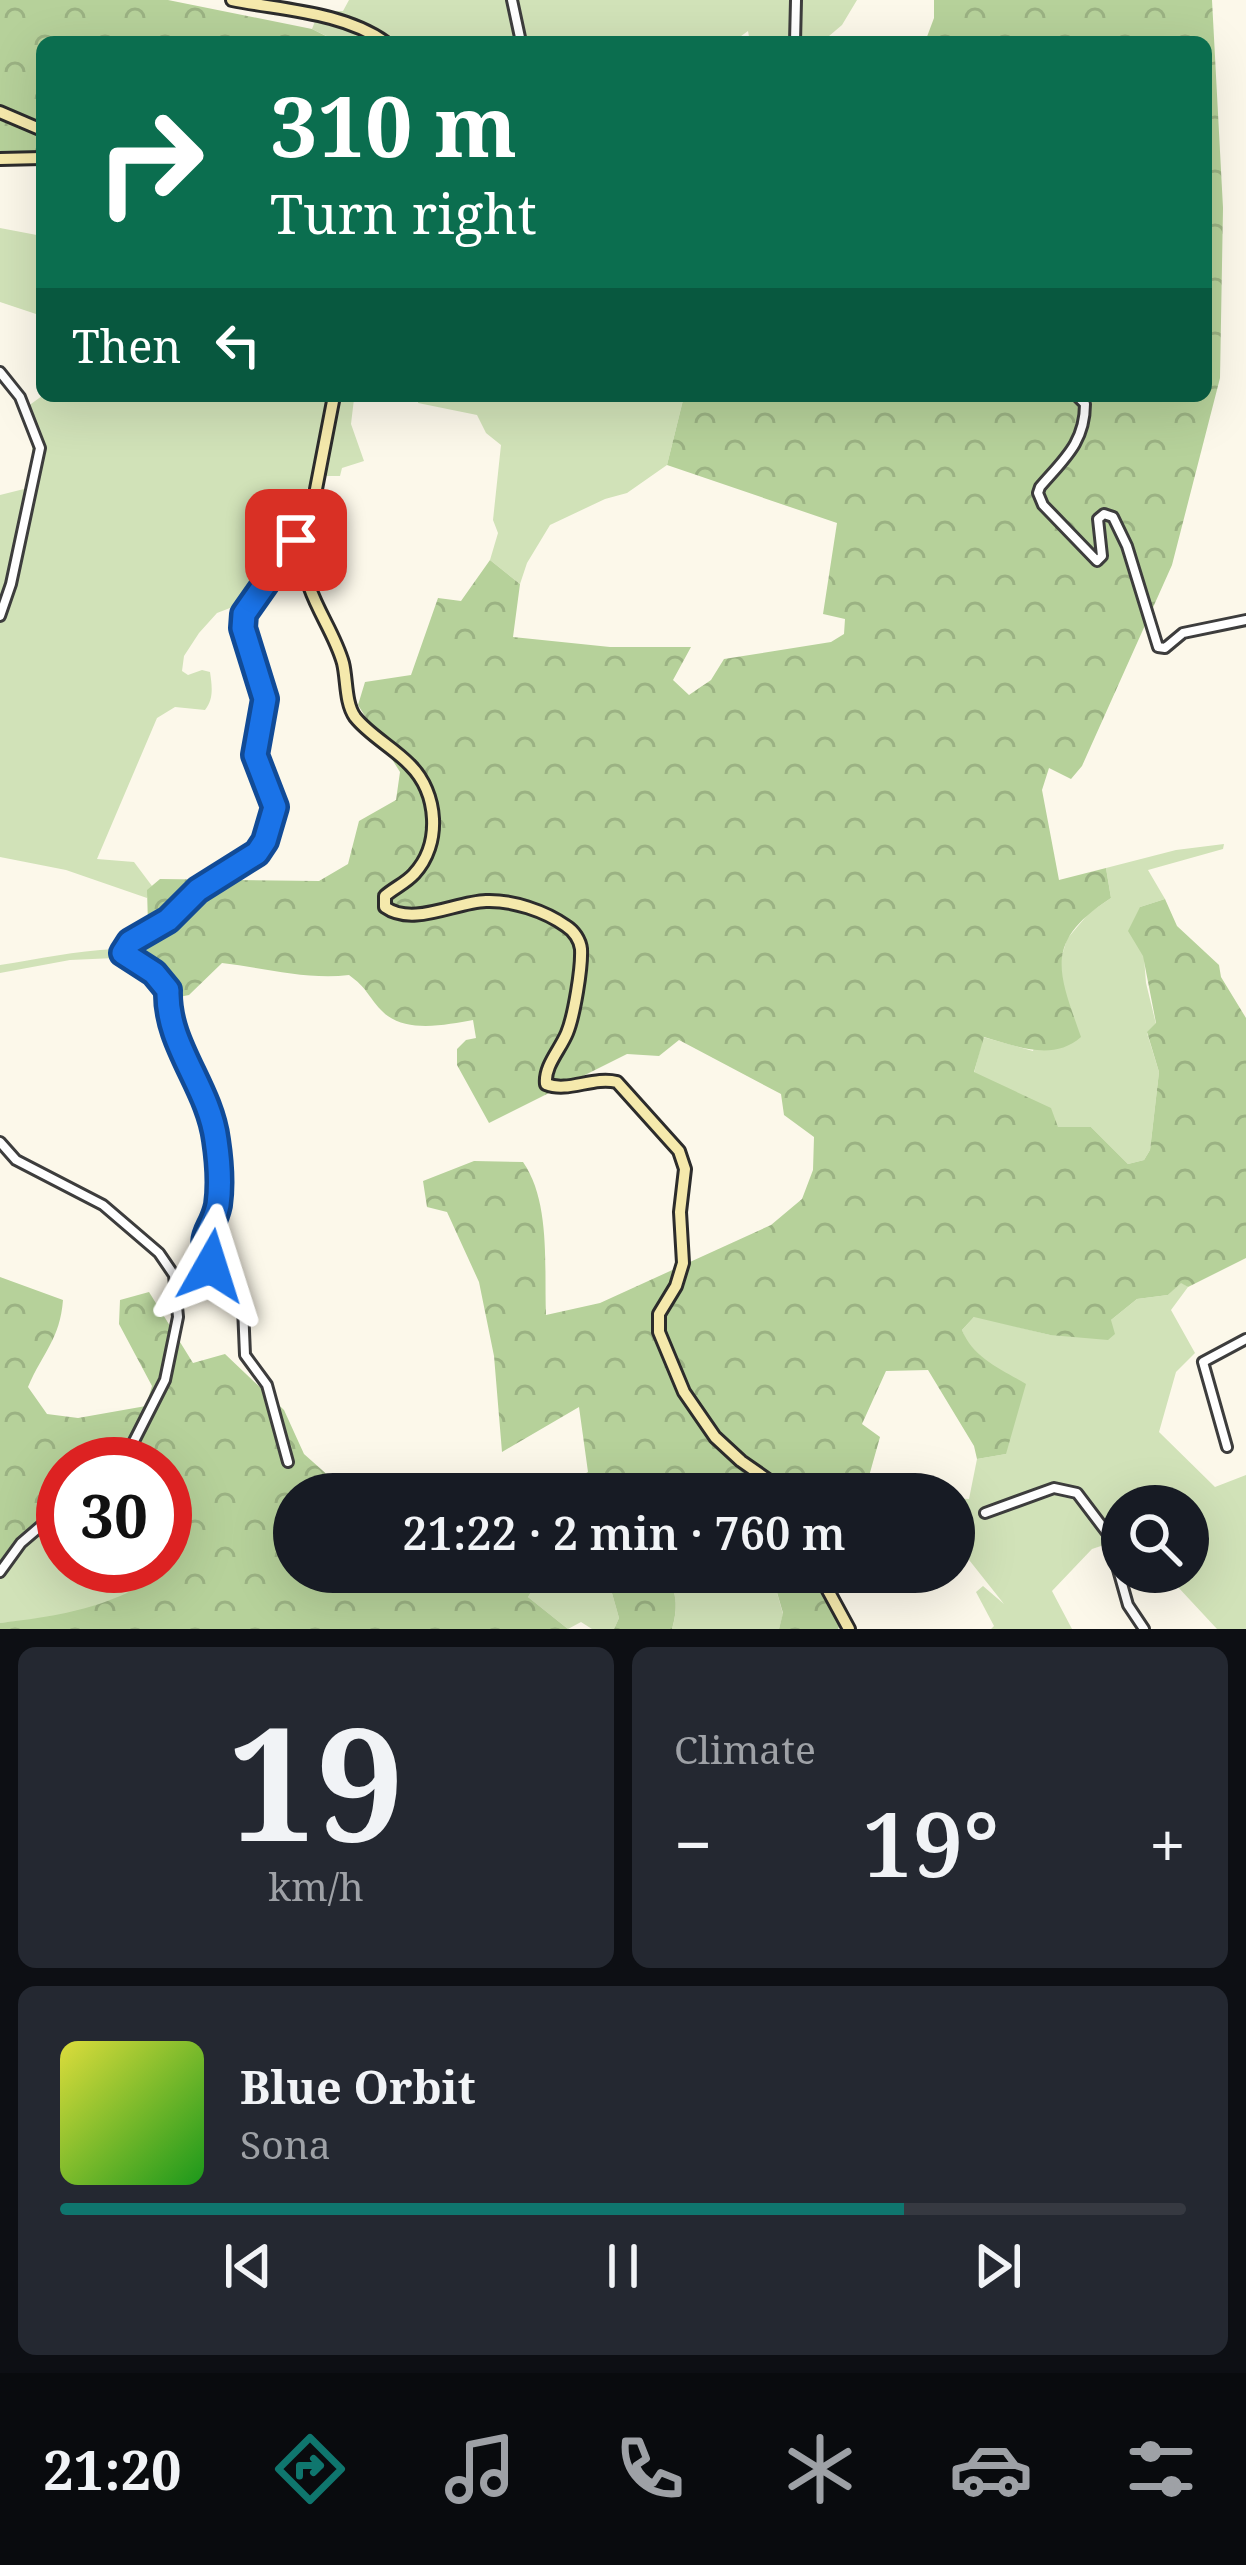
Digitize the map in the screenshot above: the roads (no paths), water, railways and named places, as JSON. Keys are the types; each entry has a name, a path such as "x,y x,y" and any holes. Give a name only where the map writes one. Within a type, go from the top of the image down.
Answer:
{"main road":[{"path":"232,0 343,22 373,36"},
{"path":"0,112 36,127"},
{"path":"0,159 36,158"},
{"path":"333,402 304,551 305,573 337,646 351,711 411,766 429,792 432,812 432,836 424,859 416,873 385,896 385,907 410,914 501,901 564,924 573,932 581,950 573,1014 544,1080 555,1088 605,1079 617,1082 679,1151 686,1176 680,1212 683,1263 659,1314 659,1332 684,1392 716,1437 757,1473"},
{"path":"829,1593 849,1629"}],"street":[{"path":"512,0 520,36"},
{"path":"795,36 796,0"},
{"path":"0,372 20,397 40,448 0,616"},
{"path":"1083,402 1079,439 1040,487 1039,499 1097,561 1102,556 1098,519 1104,514 1113,517 1127,546 1158,647 1166,648 1183,633 1246,620"},
{"path":"288,1462 267,1385 245,1355 243,1306 211,1266 204,1248 204,1234 217,1211 219,1184 212,1117 173,1033 167,1015 168,990 154,973 123,953 130,942 168,920 198,890 257,853 265,841 275,807 255,755 265,699 243,628 244,614 290,552 299,527 314,508"},
{"path":"0,1142 16,1160 103,1205 159,1253 174,1275 178,1317 165,1381 136,1437"},
{"path":"1228,1448 1203,1362 1246,1339"},
{"path":"985,1513 1054,1488 1077,1493 1108,1534 1128,1605 1144,1629"},
{"path":"0,1572 36,1530"}]}
